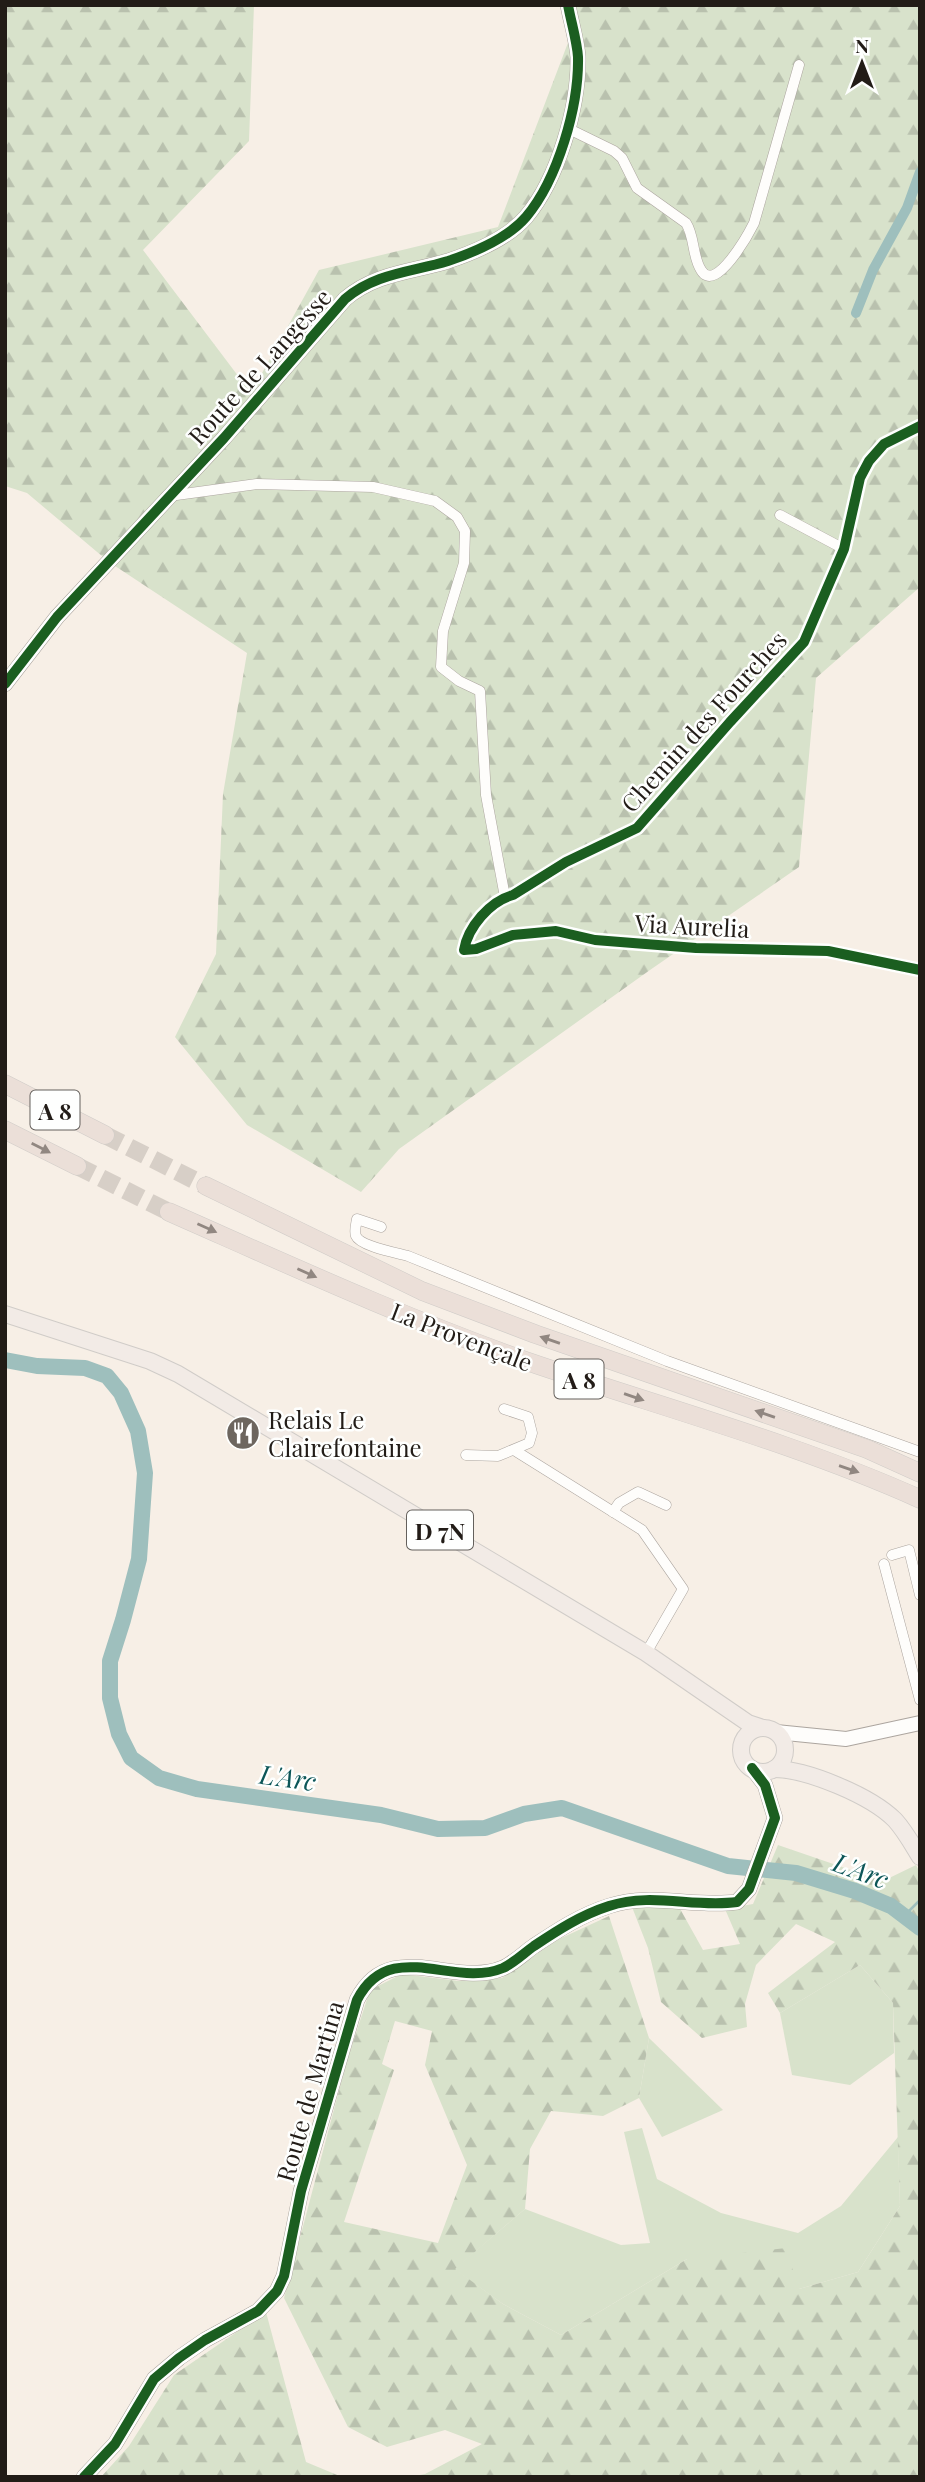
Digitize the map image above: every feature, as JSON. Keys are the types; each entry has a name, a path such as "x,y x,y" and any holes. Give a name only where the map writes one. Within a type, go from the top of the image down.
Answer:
{"highway":[{"name":"A 8","path":"5,1084 105,1135"},
{"name":"A 8","path":"5,1130 77,1166"},
{"name":"La Provençale","path":"206,1186 422,1291 547,1339 867,1449 920,1474"},
{"name":"La Provençale","path":"169,1212 409,1318 525,1360 864,1474 920,1499"}],"main road":[{"name":"D 7N","path":"5,1314 150,1361 178,1374 646,1653 748,1723 777,1739 824,1780"},
{"name":"D 7N","path":"699,1687 733,1725 743,1743"},
{"path":"750,1733 777,1739 783,1760 764,1773 742,1755 743,1743 750,1733"},
{"name":"D 7N","path":"764,1773 793,1771 824,1780 884,1811 907,1835 920,1857"}],"street":[{"name":"Route de Langesse","path":"5,684 57,617 224,438 345,299 360,287 381,277 447,261 490,245 526,218 551,177 569,129 578,56 568,5"},
{"path":"569,129 614,151 622,158 637,188 686,223 691,231 701,271 706,276 714,276 744,244 754,223 799,65"},
{"name":"Chemin des Fourches","path":"464,950 467,936 484,915 505,897 513,895 566,862 637,828 804,642 844,549 860,478 869,461 884,444 920,426"},
{"path":"169,496 257,484 373,487 435,501 457,517 465,531 464,563 443,631 441,667 459,681 480,691 486,795 505,897"},
{"path":"780,515 844,549"},
{"name":"Via Aurelia","path":"464,950 476,949 513,935 556,931 595,940 683,947 828,951 920,970"},
{"path":"381,1227 357,1219 355,1234 358,1240 408,1256 667,1361 920,1452"},
{"path":"467,1455 498,1456 529,1443 532,1433 527,1417 504,1409"},
{"path":"514,1450 642,1530 683,1589 646,1653"},
{"path":"613,1511 619,1503 638,1492 666,1504"},
{"path":"892,1555 909,1550 920,1595"},
{"path":"884,1564 920,1700"},
{"path":"777,1739 805,1735 846,1739 920,1723"},
{"name":"Route de Martina","path":"84,2477 115,2444 155,2379 205,2340 258,2311 277,2291 284,2276 301,2191 357,2000 371,1978 382,1971 406,1967 476,1973 503,1968 562,1926 610,1905 651,1899 737,1902 749,1889 774,1828 775,1810 764,1773"}],"green space":[{"path":"5,5 254,5 249,141 143,250 251,393 319,270 498,227 569,40 568,5 920,5 920,587 816,678 799,867 399,1149 361,1192 247,1125 175,1037 216,954 223,794 247,653 109,562 27,493 5,486"},
{"path":"778,1845 883,1881 916,1865 920,1873 920,2477 409,2477 425,2474 482,2444 445,2430 387,2447 348,2427 284,2298 346,2064 370,1990 402,1974 459,1981 502,1978 557,1940 609,1916 649,2038 639,2098 603,2116 551,2111 530,2149 525,2209 455,2269 503,2304 561,2335 687,2259 786,2248 799,2289 858,2272 900,2206 893,2003 860,1965 780,2013 768,1993 835,1942 796,1924 756,1965 745,2004 747,2027 702,2038 661,2002 648,1948 632,1907 679,1907 703,1950 740,1944 725,1909 753,1904","holes":["395,2021 432,2031 425,2065 467,2165 438,2243 344,2222 394,2070 382,2064"]},
{"path":"860,1965 893,2003 894,2053 850,2085 792,2075 780,2013"},
{"path":"649,2038 723,2110 662,2137 639,2098"},
{"path":"642,2128 657,2179 721,2213 798,2233 841,2206 898,2137 900,2206 858,2272 799,2289 687,2259 561,2335 503,2304 454,2269 525,2209 621,2245 650,2243 624,2132"},
{"path":"266,2312 306,2462 342,2477 101,2477 129,2446 174,2375"}],"waterway":[{"path":"856,313 873,270 907,208 920,172"},
{"name":"L'Arc","path":"5,1360 37,1366 85,1368 107,1376 121,1393 138,1431 145,1473 139,1559 110,1661 110,1698 119,1734 131,1758 159,1778 197,1789 381,1815 438,1829 485,1828 524,1814 562,1808 728,1866 796,1873 855,1891 891,1906 920,1928"},
{"path":"904,1916 920,1900"}],"tunnel":[{"path":"105,1135 206,1186"},
{"path":"77,1166 169,1212"}],"cycle path":[{"path":"5,684 57,617 224,438 345,299 381,278 448,261 480,249 501,238 526,217 548,183 557,163 575,97 578,57 568,5"},
{"path":"920,426 884,444 869,461 860,478 844,549 804,642 637,828 566,862 496,903 475,924 464,950 476,949 513,935 556,931 595,940 696,948 828,951 920,970"},
{"path":"84,2477 115,2444 154,2379 205,2340 258,2311 277,2291 284,2276 301,2191 357,2000 371,1981 387,1971 405,1967 464,1973 484,1973 503,1968 570,1923 625,1902 737,1902 749,1889 775,1818 765,1785 752,1768"}],"place":[{"name":"Relais Le Clairefontaine","path":"243,1433"}]}
